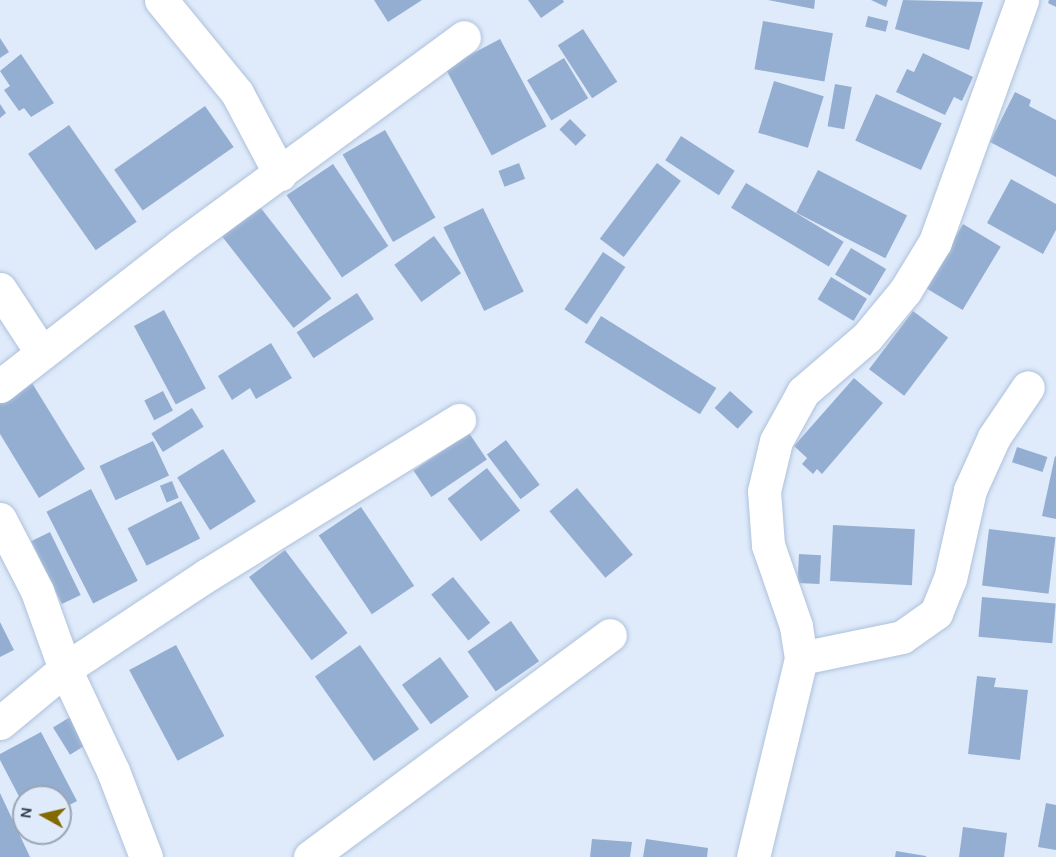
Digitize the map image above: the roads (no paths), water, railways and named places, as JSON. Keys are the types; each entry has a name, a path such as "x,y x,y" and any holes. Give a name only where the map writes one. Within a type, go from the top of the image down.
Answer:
{"street":[{"path":"161,0 237,93 280,174"},
{"path":"753,857 801,658 796,626 768,545 764,491 776,441 803,392 867,337 905,291 935,242 1022,0"},
{"path":"0,386 41,352 464,37"},
{"path":"0,289 41,352"},
{"path":"801,658 902,637 936,613 950,579 970,490 994,437 1028,387"},
{"path":"0,723 65,669 207,575 459,420"},
{"path":"0,519 37,591 65,669 113,771 146,857"},
{"path":"310,857 610,635"}]}
